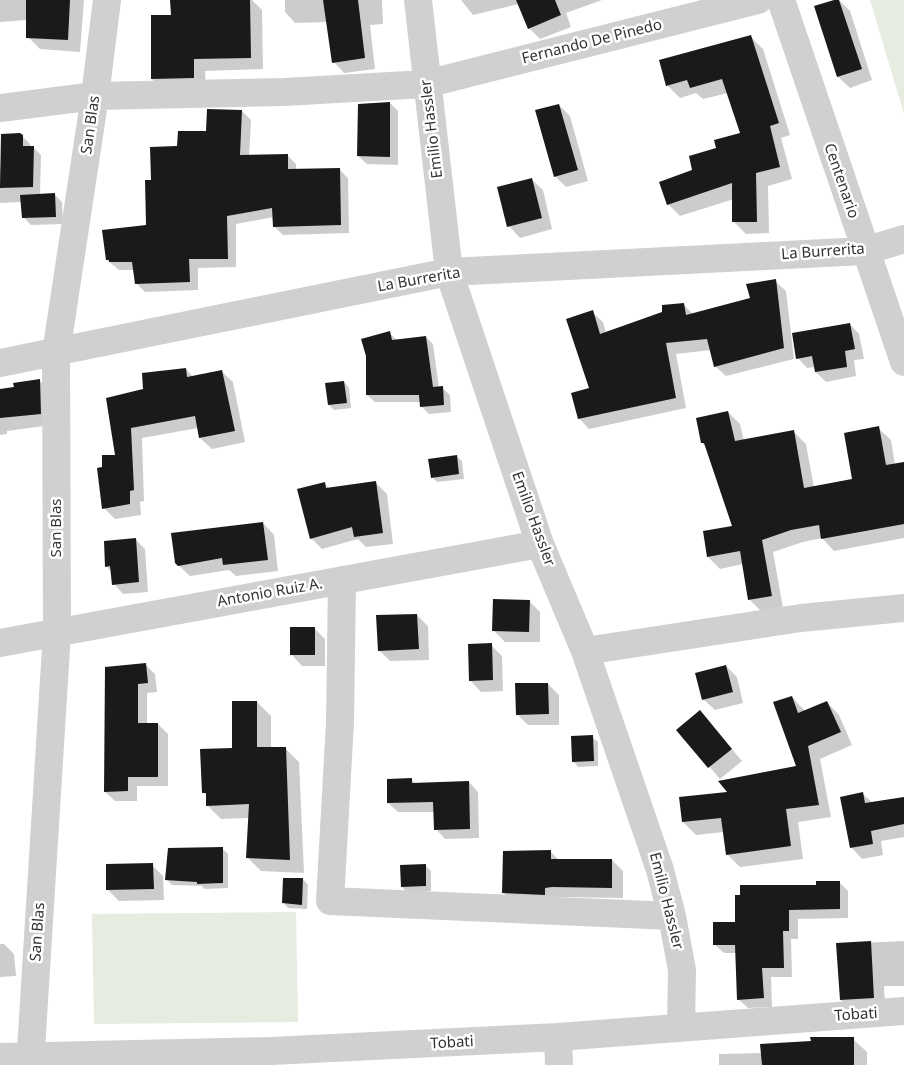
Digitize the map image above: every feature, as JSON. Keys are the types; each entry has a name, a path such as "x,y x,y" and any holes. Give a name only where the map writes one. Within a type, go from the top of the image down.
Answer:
{"street":[{"name":"San Blas","path":"30,1062 57,632 56,352 96,96 107,0"},
{"name":"Emilio Hassler","path":"418,0 426,84 449,272 540,544 585,651 660,870 672,916 682,970 681,1028"},
{"name":"Fernando De Pinedo","path":"0,108 96,96 284,92 426,84 758,0"},
{"name":"Centenario","path":"781,0 904,362"},
{"name":"La Burrerita","path":"0,363 449,272 865,251 904,239"},
{"name":"Antonio Ruiz A.","path":"0,644 540,544"},
{"path":"342,580 340,722 330,901 672,916"},
{"path":"585,651 801,618 904,608"},
{"name":"Tobati","path":"0,1058 30,1062 271,1058 904,1011"},
{"path":"558,1037 559,1065"}],"shaded area":[{"path":"870,0 904,0 904,114"},
{"path":"296,912 298,1022 94,1024 92,914"}],"building":[{"path":"26,0 70,0 68,40 26,38"},
{"path":"170,0 250,0 251,58 194,59 194,78 151,79 151,15 171,15"},
{"path":"323,0 358,0 365,58 332,63"},
{"path":"516,0 555,0 561,15 528,29"},
{"path":"839,0 862,69 837,77 814,6"},
{"path":"751,35 779,123 770,126 780,167 756,173 757,222 732,222 732,183 667,205 659,182 692,170 689,156 716,148 714,140 740,133 722,79 690,88 687,80 666,86 659,60"},
{"path":"390,102 390,157 357,156 358,104"},
{"path":"559,104 578,170 554,177 535,110"},
{"path":"207,109 242,110 240,155 288,154 288,169 340,168 341,225 273,227 272,208 227,216 228,259 189,259 190,282 135,284 132,262 109,262 109,260 106,260 102,230 146,225 145,180 151,180 150,147 177,146 178,131 206,131"},
{"path":"20,133 23,135 23,146 34,146 33,187 0,188 1,134"},
{"path":"532,178 542,218 507,227 497,187"},
{"path":"55,193 56,217 22,218 20,195"},
{"path":"776,279 784,348 714,367 707,339 666,343 676,398 578,419 571,393 589,388 566,319 593,310 600,334 662,312 662,305 684,303 686,315 750,298 746,284"},
{"path":"850,323 855,349 845,351 847,367 815,372 812,356 796,359 792,333"},
{"path":"390,331 392,340 426,336 433,387 443,386 444,405 420,407 419,395 366,395 366,356 361,339"},
{"path":"186,368 187,377 222,370 235,431 199,438 195,416 131,428 134,490 130,491 130,504 102,509 97,468 102,467 102,455 115,455 106,398 143,389 142,373"},
{"path":"40,379 41,414 0,418 0,389 14,387 13,383"},
{"path":"344,381 347,403 328,405 325,383"},
{"path":"728,411 735,441 794,430 804,488 852,479 844,433 879,426 886,465 904,462 904,524 821,539 819,525 791,530 762,540 772,596 748,600 740,551 707,557 703,531 732,526 704,443 701,443 696,418"},
{"path":"457,455 459,474 431,478 428,459"},
{"path":"376,481 383,533 354,537 352,527 310,539 297,489 325,482 326,488"},
{"path":"263,522 268,560 223,565 222,558 178,566 175,563 171,533"},
{"path":"136,538 139,582 112,585 110,566 105,567 104,541"},
{"path":"493,599 530,600 529,632 492,631"},
{"path":"417,614 419,649 378,651 376,615"},
{"path":"290,627 315,627 315,655 290,655"},
{"path":"492,643 493,680 469,681 468,644"},
{"path":"146,663 148,683 138,684 138,723 158,723 158,777 128,777 128,791 104,792 105,667"},
{"path":"726,665 733,692 702,700 695,673"},
{"path":"515,683 548,683 549,714 516,715"},
{"path":"792,696 798,713 827,701 841,732 808,746 819,805 786,809 791,846 726,855 721,818 682,822 679,797 727,792 718,781 796,766 773,702"},
{"path":"232,701 257,701 257,747 286,747 290,860 246,858 249,804 206,806 206,793 202,793 200,749 232,748"},
{"path":"700,710 732,749 708,768 676,730"},
{"path":"593,735 594,761 572,762 571,736"},
{"path":"412,778 412,783 469,781 470,829 434,830 433,802 387,803 387,779"},
{"path":"863,792 865,803 904,797 904,824 871,831 873,844 850,848 840,797"},
{"path":"223,847 223,883 197,884 197,882 165,880 168,848"},
{"path":"551,850 551,859 612,859 612,888 552,887 545,888 545,895 502,893 503,851"},
{"path":"153,863 154,889 106,890 106,864"},
{"path":"426,864 426,886 401,887 400,865"},
{"path":"283,878 303,878 302,905 282,903"},
{"path":"816,881 840,881 840,909 789,910 789,931 783,931 784,968 762,968 764,998 737,1000 735,945 713,945 713,922 735,922 735,895 740,895 740,885 816,885"},
{"path":"871,941 874,998 840,1000 836,943"},
{"path":"810,1037 854,1037 854,1065 762,1065 760,1044 811,1041"}]}
